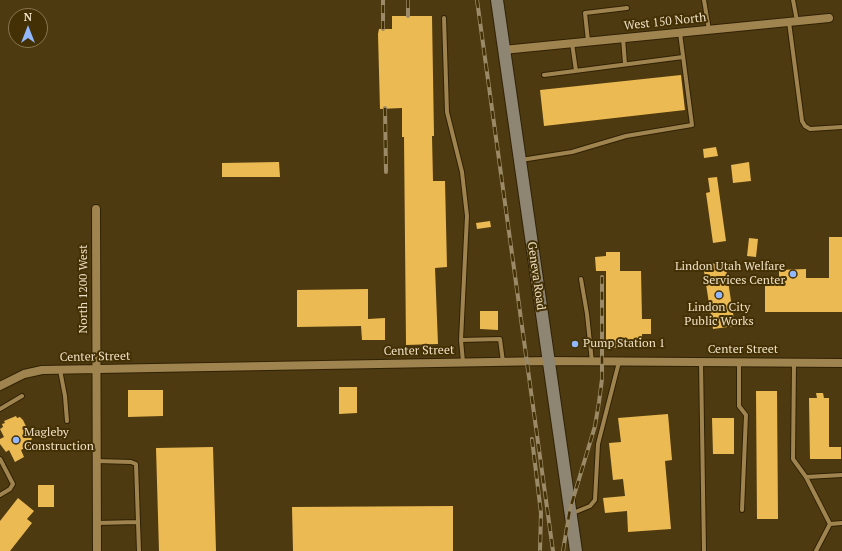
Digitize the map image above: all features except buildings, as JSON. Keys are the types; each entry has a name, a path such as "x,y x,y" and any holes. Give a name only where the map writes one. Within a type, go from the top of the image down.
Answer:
{"main road":[{"name":"Geneva Road","path":"496,0 576,551"}],"street":[{"name":"West 150 North","path":"503,50 829,18"},
{"name":"North 1200 West","path":"96,209 97,551"},
{"name":"Center Street","path":"0,386 24,374 42,370 548,361 842,363"}],"lane":[{"path":"704,0 709,30"},
{"path":"793,0 793,22 801,113 805,126 810,129 842,127"},
{"path":"588,42 585,13 626,8"},
{"path":"444,18 447,112 462,172 467,216 462,340 463,362"},
{"path":"519,160 572,152 626,136 692,125 680,33"},
{"path":"623,38 625,64"},
{"path":"572,43 576,71"},
{"path":"544,75 684,57"},
{"path":"581,279 587,314 592,362"},
{"path":"462,340 500,339 503,362"},
{"path":"571,514 590,506 596,500 598,444 619,362"},
{"path":"701,362 704,551"},
{"path":"739,362 739,406 746,416 742,510"},
{"path":"794,362 793,459 806,477 830,524"},
{"path":"60,370 65,396 67,421"},
{"path":"0,409 22,396"},
{"path":"0,459 13,484 10,489 0,495"},
{"path":"97,461 131,462 136,464 139,551"},
{"path":"806,477 842,475"},
{"path":"97,522 138,522"},
{"path":"830,524 842,523"},
{"path":"816,551 830,524"}],"railway":[{"path":"383,0 383,29"},
{"path":"408,0 408,16"},
{"path":"477,0 553,551"},
{"path":"385,108 386,172"},
{"path":"563,551 570,509 595,426 599,402 602,379 602,277"},
{"path":"532,439 541,513 540,551"}],"place":[{"name":"Lindon Utah Welfare Services Center","path":"793,274"},
{"name":"Lindon City Public Works","path":"719,295"},
{"name":"Pump Station 1","path":"575,344"},
{"name":"Magleby Construction","path":"16,440"}]}
